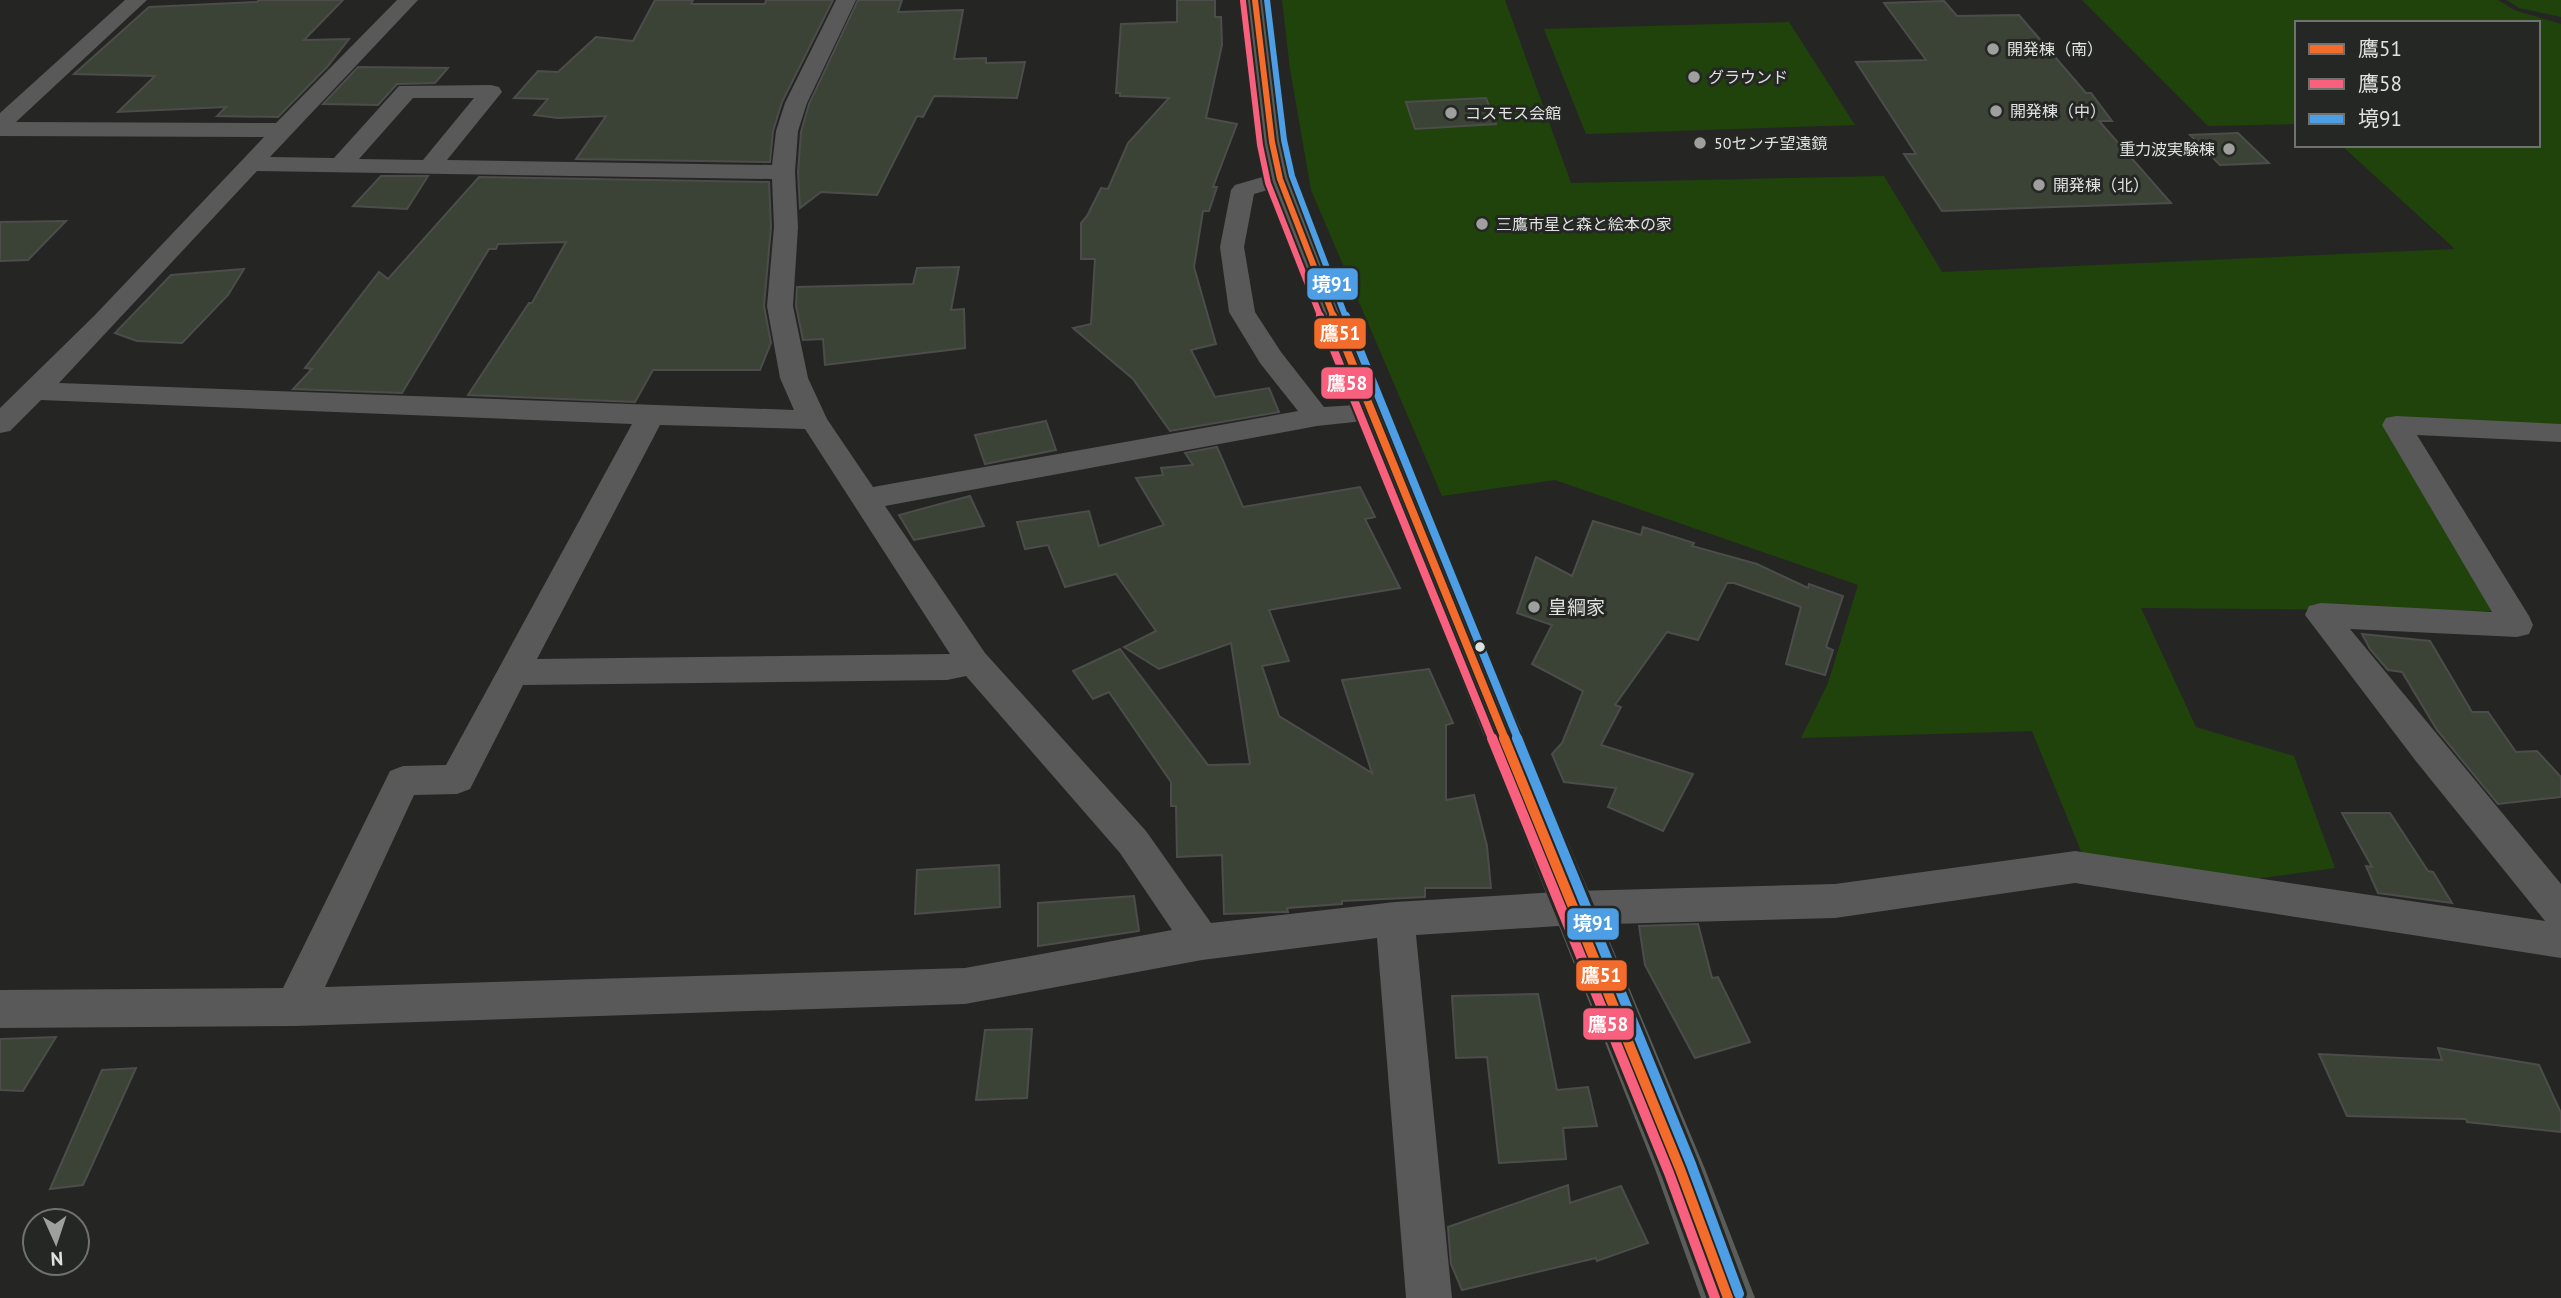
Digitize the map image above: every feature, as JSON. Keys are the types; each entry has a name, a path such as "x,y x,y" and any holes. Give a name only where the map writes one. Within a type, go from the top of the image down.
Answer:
{"main road":[{"path":"1255,0 1272,142 1280,179 1306,250 1675,1156 1728,1298"}],"street":[{"path":"102,0 136,1"},
{"path":"0,424 35,391 252,164 349,57 408,0"},
{"path":"846,0 796,103 787,131 783,172 786,227 780,306 794,378 813,420 973,662 1133,842 1202,942"},
{"path":"0,127 136,1"},
{"path":"341,165 407,91 491,92 430,166"},
{"path":"0,127 282,130"},
{"path":"252,164 783,172"},
{"path":"1280,179 1243,190 1232,247 1235,272 1242,312 1270,357 1317,418"},
{"path":"35,391 813,420"},
{"path":"866,499 1317,418 1372,412"},
{"path":"295,1006 403,781 457,779 651,416"},
{"path":"2561,433 2396,425 2517,625 2321,615 2427,750 2561,912"},
{"path":"513,672 933,667 973,662"},
{"path":"0,1009 295,1006 965,986 1202,942 1395,919 1574,908 1835,901 2075,867 2561,940"},
{"path":"1395,919 1429,1298"}],"green space":[{"path":"1282,0 1505,0 1571,183 1884,176 1942,272 2455,249 2343,147 2540,147 2540,21 2295,21 2295,124 2208,126 2082,0 2498,0 2514,10 2561,24 2561,426 2392,419 2499,611 2141,608 2196,727 2294,756 2335,868 2219,884 2085,861 2032,731 1801,738 1828,683 1858,585 1555,480 1442,496 1311,190 1290,69"},
{"path":"2507,0 2561,0 2561,17 2519,8"},
{"name":"グラウンド","path":"1789,22 1855,125 1586,134 1544,29"}],"building":[{"path":"259,0 343,0 304,40 349,39 327,67 278,117 217,116 226,107 118,112 155,76 74,74 149,7"},
{"path":"655,0 693,0 691,4 765,4 766,0 833,0 782,102 773,131 770,162 576,159 606,116 558,118 534,115 548,99 514,98 538,71 558,72 596,37 633,41"},
{"path":"858,0 902,0 898,12 963,10 954,59 986,58 986,63 1025,62 1017,98 934,96 923,117 917,116 877,195 821,192 800,208 798,172 801,132 809,104"},
{"path":"1177,0 1215,0 1215,17 1221,17 1222,45 1206,118 1237,124 1213,187 1217,187 1209,211 1203,211 1194,267 1216,344 1191,350 1215,397 1269,388 1279,412 1170,431 1133,379 1073,328 1091,324 1095,259 1081,259 1081,223 1101,188 1108,189 1128,143 1169,98 1120,96 1120,93 1116,93 1121,24 1177,22"},
{"path":"1944,1 1957,16 2019,15 2086,93 2091,93 2112,121 2099,121 2171,203 1942,211 1904,154 1916,154 1856,62 1926,60 1884,3"},
{"path":"358,67 448,68 435,83 397,84 378,105 323,104"},
{"name":"コスモス会館","path":"1486,98 1496,124 1415,129 1406,102"},
{"name":"重力波実験棟","path":"2238,133 2269,163 2220,165 2190,135"},
{"path":"381,176 428,176 407,209 353,206"},
{"path":"479,177 769,182 771,227 764,306 771,343 760,370 653,370 635,402 468,395 529,303 532,303 566,242 498,244 496,249 489,249 402,393 293,389 312,369 305,368 379,272 388,279"},
{"path":"66,221 28,260 0,261 0,222"},
{"path":"959,267 951,310 964,309 965,348 825,365 823,339 803,340 796,306 797,287 913,284 917,268"},
{"path":"244,269 228,295 182,343 137,341 115,333 171,275"},
{"path":"1046,421 1056,450 985,464 975,435"},
{"path":"1217,447 1243,507 1360,487 1375,517 1365,519 1400,588 1269,610 1289,661 1262,666 1279,716 1372,773 1342,680 1429,669 1453,723 1446,725 1446,800 1474,795 1487,846 1491,888 1425,888 1425,897 1342,901 1342,904 1287,908 1288,912 1224,914 1222,855 1177,857 1176,806 1171,806 1171,782 1109,692 1093,699 1073,671 1120,649 1208,765 1250,764 1231,643 1159,669 1124,647 1156,631 1116,574 1065,587 1048,545 1025,549 1017,522 1089,511 1099,546 1164,525 1136,478 1163,475 1161,468 1193,465 1185,453"},
{"path":"970,496 984,526 914,540 899,515"},
{"path":"1593,521 1641,535 1643,527 1694,543 1692,546 1757,564 1808,588 1809,584 1843,596 1826,647 1833,650 1825,675 1786,664 1801,607 1734,583 1727,583 1698,640 1667,632 1615,705 1621,707 1601,745 1693,774 1663,831 1608,807 1616,788 1564,782 1552,754 1562,743 1583,691 1532,664 1552,625 1517,613 1536,557 1572,576"},
{"path":"2362,634 2430,641 2472,712 2488,712 2516,752 2537,751 2561,777 2561,797 2498,804 2437,730 2402,672 2388,670 2370,649"},
{"path":"2342,813 2390,813 2452,903 2378,893 2366,866 2372,867"},
{"path":"999,865 1000,907 915,914 917,870"},
{"path":"1134,896 1139,931 1038,946 1038,903"},
{"path":"1698,924 1712,978 1718,977 1750,1042 1695,1058 1645,965 1639,926"},
{"path":"1538,994 1557,1090 1588,1087 1597,1126 1563,1128 1566,1159 1499,1163 1487,1057 1456,1058 1452,996"},
{"path":"1032,1029 1027,1098 976,1100 985,1030"},
{"path":"56,1037 23,1091 0,1090 0,1039"},
{"path":"2438,1048 2539,1065 2561,1113 2561,1132 2467,1122 2466,1119 2347,1116 2319,1054 2442,1060"},
{"path":"136,1068 83,1185 50,1189 102,1070"},
{"path":"1568,1185 1570,1203 1621,1186 1648,1243 1597,1261 1596,1258 1462,1290 1451,1264 1448,1227"}],"transit line":[{"name":"鷹51","path":"1255,0 1272,142 1280,179 1306,250 1680,1169 1728,1298"},
{"name":"境91","path":"1267,0 1284,140 1292,176 1317,246 1691,1164 1739,1294"},
{"name":"鷹58","path":"1243,1 1260,145 1268,183 1669,1173 1715,1298"}],"place":[{"name":"開発棟（南）","path":"1993,49"},
{"name":"グラウンド","path":"1694,77"},
{"name":"開発棟（中）","path":"1996,111"},
{"name":"コスモス会館","path":"1451,113"},
{"name":"50センチ望遠鏡","path":"1700,143"},
{"name":"重力波実験棟","path":"2229,149"},
{"name":"開発棟（北）","path":"2039,185"},
{"name":"三鷹市星と森と絵本の家","path":"1482,224"},
{"name":"皇綱家","path":"1534,607"}]}
